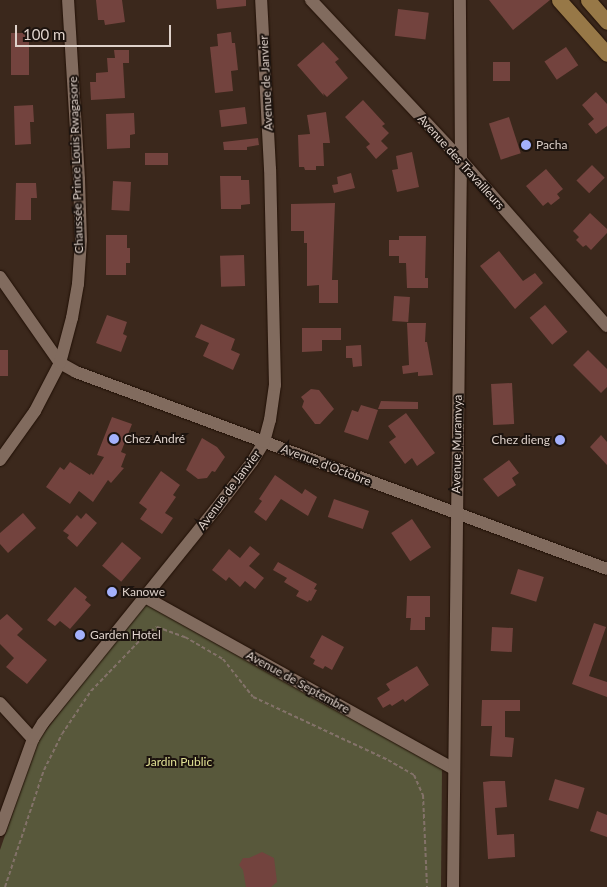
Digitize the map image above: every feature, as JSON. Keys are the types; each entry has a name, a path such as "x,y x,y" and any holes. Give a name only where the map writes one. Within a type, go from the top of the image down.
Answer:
{"main road":[{"path":"559,0 607,54"},
{"path":"588,0 607,22"}],"street":[{"name":"Chaussée Prince Louis Rwagasore","path":"0,460 35,411 60,363 72,318 78,284 81,240 68,0"},
{"name":"Avenue de Janvier","path":"0,830 33,739 143,596 215,510 252,462 264,442 270,420 275,385 270,169 261,0"},
{"name":"Avenue des Travailleurs","path":"311,0 461,160 607,326"},
{"name":"Avenue Muramvya","path":"453,887 452,768 461,160 460,0"},
{"name":"Avenue d'Octobre","path":"0,278 60,363 99,382 607,569"},
{"name":"Avenue de Septembre","path":"143,596 452,768"},
{"path":"0,703 33,739"}],"path":[{"path":"5,887 44,770 62,734 91,691 145,635 157,627 185,637 223,659 253,697 388,760 414,775 423,795 427,887"}],"green space":[{"name":"Jardin Public","path":"146,601 442,767 441,887 0,887 0,850 37,742"}],"building":[{"path":"96,0 122,0 125,22 105,25 104,20 98,20"},
{"path":"216,0 246,0 246,6 217,9"},
{"path":"489,0 550,0 513,30"},
{"path":"398,9 429,13 425,40 395,36"},
{"path":"231,32 232,43 235,43 238,70 231,71 233,91 215,93 210,47 218,46 217,34"},
{"path":"11,33 29,33 29,75 11,75"},
{"path":"323,42 339,59 335,62 348,78 327,97 323,93 324,96 297,65"},
{"path":"566,47 578,65 557,80 544,62"},
{"path":"114,50 129,50 129,63 123,63 125,98 91,100 90,82 96,82 96,73 108,72 107,58 115,58"},
{"path":"493,62 510,62 510,81 493,81"},
{"path":"596,92 607,104 607,126 596,134 588,124 594,119 582,105"},
{"path":"363,100 385,124 382,126 389,133 381,141 388,148 376,159 366,147 370,144 345,117"},
{"path":"33,105 34,122 30,122 31,144 15,145 14,106"},
{"path":"245,107 247,124 221,127 219,110"},
{"path":"326,112 330,143 323,143 324,166 316,166 316,170 305,170 304,167 299,167 298,135 310,134 307,115"},
{"path":"134,113 135,134 130,135 130,148 107,149 106,114"},
{"path":"509,117 521,153 501,160 489,123"},
{"path":"258,138 259,145 247,147 247,150 224,150 223,142"},
{"path":"412,152 419,187 397,192 392,170 398,169 396,156"},
{"path":"145,153 168,153 168,165 145,165"},
{"path":"592,165 605,178 589,193 576,181"},
{"path":"546,169 563,189 557,194 560,198 551,205 548,202 543,206 526,186"},
{"path":"351,173 355,188 334,193 332,185 338,184 337,177"},
{"path":"220,176 241,176 241,180 249,180 250,204 241,205 241,209 221,209"},
{"path":"113,181 131,182 129,211 111,210"},
{"path":"16,183 36,183 37,198 31,198 31,220 15,220"},
{"path":"335,203 332,280 338,280 338,303 319,303 319,285 307,286 307,243 304,243 304,231 291,231 291,204"},
{"path":"590,213 607,229 607,233 591,250 586,245 583,247 576,240 579,237 573,231"},
{"path":"106,235 127,235 127,248 130,248 130,263 126,263 126,275 106,275"},
{"path":"399,236 426,236 425,278 428,278 428,288 407,288 406,263 399,263 399,256 389,256 389,240 399,240"},
{"path":"499,251 523,281 535,273 543,283 515,309 480,266"},
{"path":"244,255 245,286 221,287 220,256"},
{"path":"394,296 410,297 408,322 392,321"},
{"path":"545,305 567,332 552,345 530,318"},
{"path":"107,315 127,322 123,334 127,336 121,352 96,343"},
{"path":"407,323 426,323 425,342 427,342 433,375 418,376 418,372 403,374 402,366 409,365"},
{"path":"201,324 235,339 231,350 240,354 233,370 203,356 209,343 195,337"},
{"path":"302,328 341,328 341,340 322,340 322,351 302,352"},
{"path":"361,345 362,366 353,367 352,358 346,358 346,346"},
{"path":"0,350 8,350 8,376 0,376"},
{"path":"588,350 607,369 607,387 601,393 573,365"},
{"path":"512,383 514,424 493,425 491,384"},
{"path":"311,389 319,390 334,409 320,424 315,424 302,407 304,401 301,397"},
{"path":"381,401 418,402 418,409 378,409"},
{"path":"361,405 378,410 368,440 344,432 352,410 358,412"},
{"path":"406,413 435,453 417,466 412,458 405,464 389,442 396,437 388,426"},
{"path":"112,417 132,424 121,452 126,454 121,467 124,468 111,483 108,480 93,502 79,491 70,504 46,487 60,467 64,470 70,462 93,475 104,457 97,455"},
{"path":"601,435 607,442 607,465 590,447"},
{"path":"202,438 217,447 225,457 215,472 212,471 207,478 198,479 186,470"},
{"path":"509,460 519,473 512,478 516,485 498,497 483,479"},
{"path":"161,471 180,485 173,495 176,497 165,513 173,518 162,534 140,519 147,509 139,503"},
{"path":"275,475 302,494 305,489 317,497 308,516 281,499 266,521 254,512 262,501 259,499"},
{"path":"334,499 369,511 363,529 328,517"},
{"path":"23,513 36,528 8,553 0,544 0,533"},
{"path":"86,513 97,523 77,547 67,538 69,535 63,531 77,515 81,519"},
{"path":"412,519 431,547 410,561 391,533"},
{"path":"122,542 141,558 121,582 102,566"},
{"path":"250,546 260,554 249,566 264,578 255,589 245,581 240,587 229,577 226,581 212,570 229,549 240,558"},
{"path":"278,562 317,584 314,589 317,590 311,601 309,600 308,602 296,596 299,591 284,582 287,578 273,570"},
{"path":"518,569 544,577 536,602 510,594"},
{"path":"75,587 87,597 85,600 91,605 70,629 60,621 55,626 47,620"},
{"path":"407,596 430,596 430,617 425,617 425,630 410,630 411,618 406,618"},
{"path":"7,614 23,629 17,635 47,660 27,684 6,667 14,658 0,644 0,620"},
{"path":"594,623 606,627 589,676 607,682 607,697 572,684"},
{"path":"492,627 513,628 512,652 491,651"},
{"path":"322,635 344,647 332,670 325,666 323,669 313,664 315,660 310,657"},
{"path":"417,666 429,685 405,702 403,699 392,706 390,704 383,708 377,698 390,690 386,684"},
{"path":"482,700 520,700 520,711 505,711 505,737 514,738 512,757 490,756 492,726 481,726"},
{"path":"555,779 585,788 578,809 549,800"},
{"path":"505,781 507,807 495,808 497,835 514,834 515,857 488,859 483,782"},
{"path":"597,811 607,815 607,837 590,831"},
{"path":"262,852 274,858 277,882 271,887 246,887 243,870 239,865 243,858 249,858"}],"place":[{"name":"Pacha","path":"526,145"},
{"name":"Chez André","path":"114,439"},
{"name":"Chez dieng","path":"560,440"},
{"name":"Kanowe","path":"112,592"},
{"name":"Garden Hotel","path":"80,635"}]}
